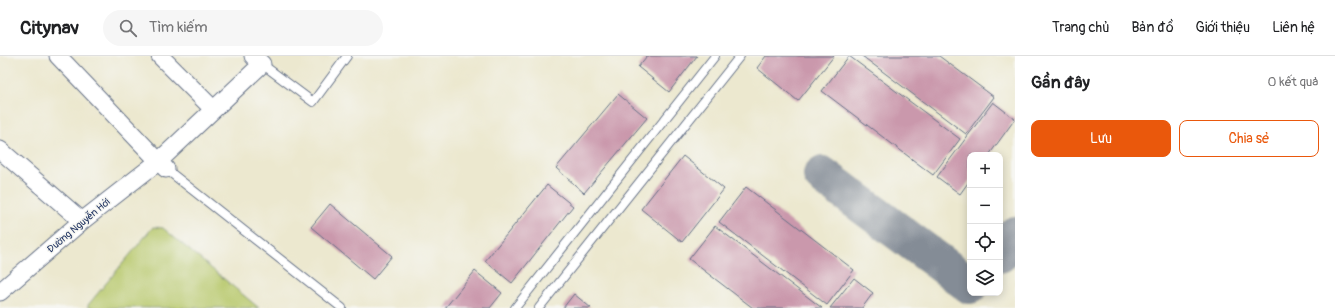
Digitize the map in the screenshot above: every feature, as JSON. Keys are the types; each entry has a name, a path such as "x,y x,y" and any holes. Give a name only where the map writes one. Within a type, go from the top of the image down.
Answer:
{"street":[{"path":"58,56 162,165"},
{"path":"160,56 213,109"},
{"name":"Đường Nguyễn Hới","path":"0,292 82,221 162,165 257,60"},
{"path":"0,150 82,221"}],"lane":[{"path":"257,60 313,102 347,56"},
{"path":"514,308 715,56"},
{"path":"539,308 740,56"},
{"path":"162,165 342,308"}],"green space":[{"path":"153,227 163,228 259,308 88,308 88,305"}],"building":[{"path":"647,56 697,56 669,92 638,67"},
{"path":"766,56 834,56 798,101 757,68"},
{"path":"849,56 960,139 933,175 822,91"},
{"path":"862,56 939,56 994,97 966,134"},
{"path":"618,94 647,118 584,193 556,168"},
{"path":"993,102 1015,119 991,152 967,152 967,184 960,194 937,177"},
{"path":"683,156 724,189 682,242 641,209"},
{"path":"547,185 573,206 512,283 485,261"},
{"path":"746,187 854,270 827,305 719,222"},
{"path":"330,204 392,256 373,279 311,227"},
{"path":"715,226 822,308 753,308 689,259"},
{"path":"475,271 502,293 490,308 445,308"},
{"path":"854,278 873,293 862,308 830,308"},
{"path":"574,294 591,308 563,308"}],"taxiway":[{"path":"822,175 967,283"},
{"path":"1003,250 1015,235"}]}
